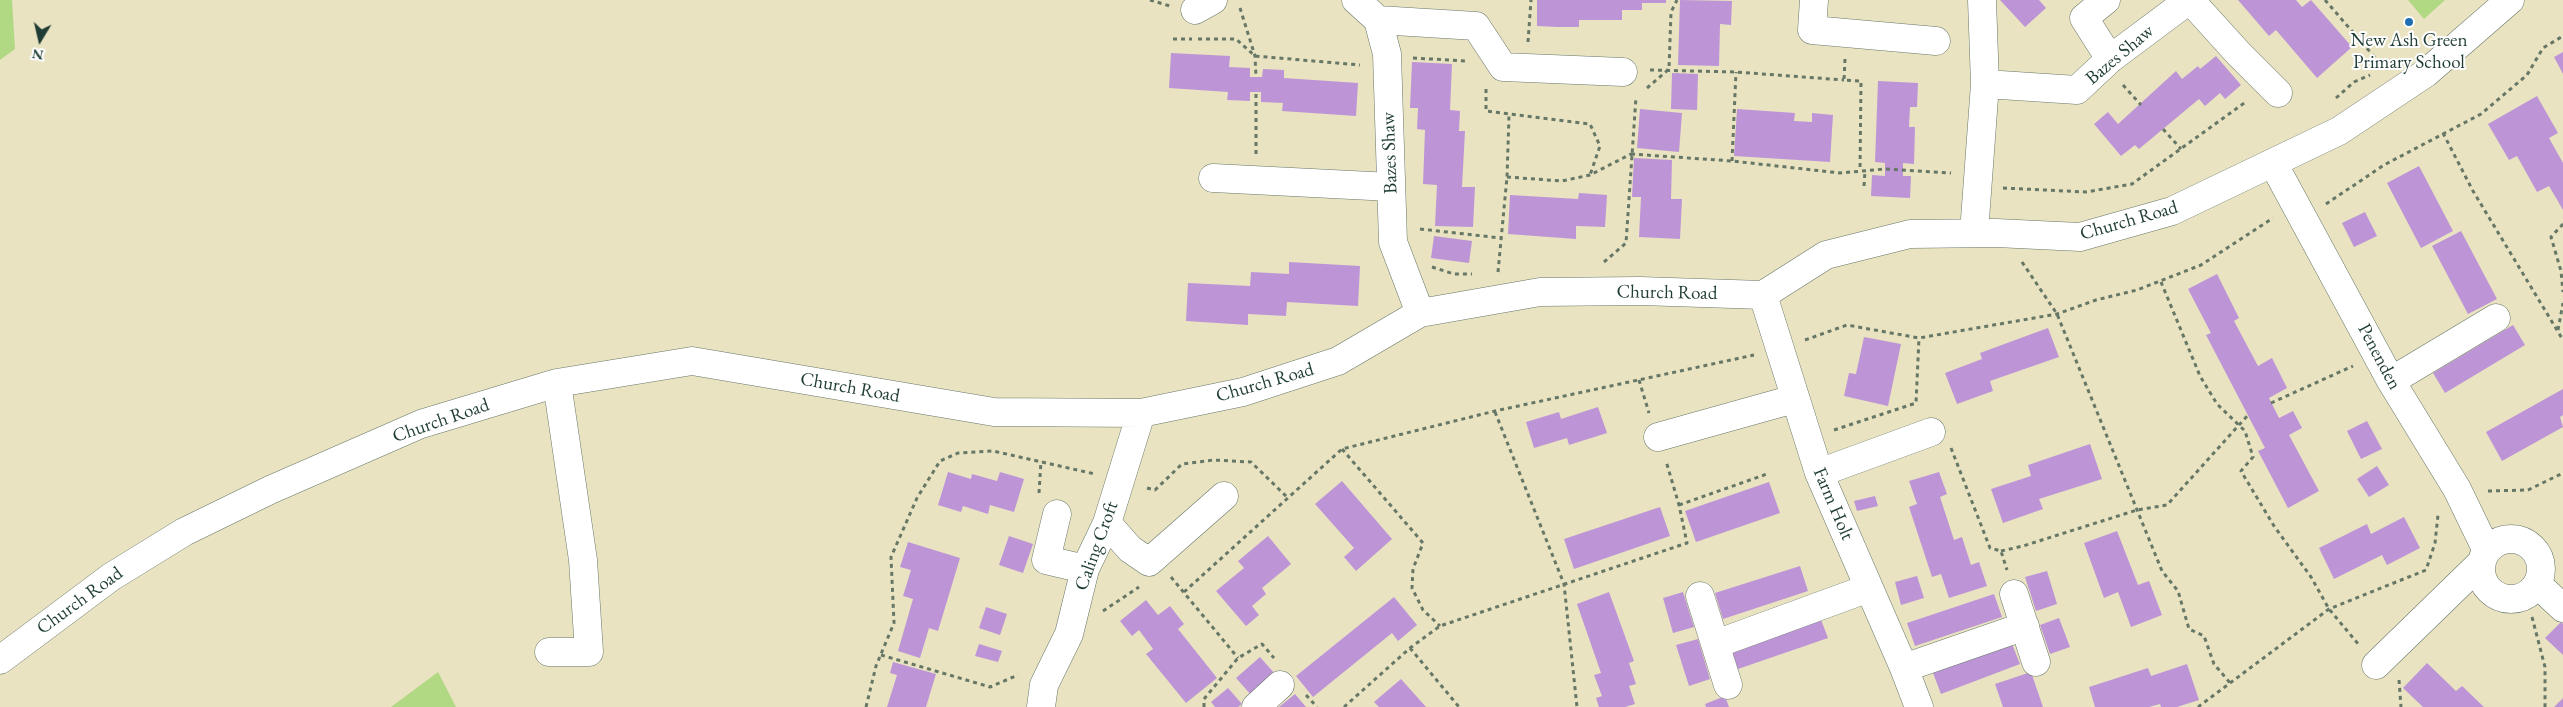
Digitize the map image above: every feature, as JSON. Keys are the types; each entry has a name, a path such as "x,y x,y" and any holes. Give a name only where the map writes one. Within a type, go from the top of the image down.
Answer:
{"street":[{"path":"1356,0 1378,20 1476,26 1503,67 1623,72"},
{"path":"1814,0 1812,30 1936,41"},
{"path":"1982,0 1985,84 1978,181 1985,233"},
{"path":"2106,0 2084,18 2110,59"},
{"name":"Bazes Shaw","path":"1985,84 2077,90 2110,59 2190,0 2238,53 2274,88"},
{"name":"Church Road","path":"0,660 111,577 184,532 270,490 421,424 557,383 692,361 994,412 1142,413 1243,392 1338,361 1420,313 1540,292 1640,291 1763,295 1826,254 1910,234 1985,233 2080,237 2172,212 2339,131 2426,73 2510,0"},
{"name":"Bazes Shaw","path":"1378,20 1387,54 1400,63 1391,188 1393,242 1420,313"},
{"name":"Penenden","path":"2273,163 2379,355 2391,381 2457,489 2485,556 2481,572 2484,582 2490,591 2507,598 2517,598 2532,589"},
{"path":"1213,178 1391,188"},
{"name":"Farm Holt","path":"1763,295 1819,474 1904,668 1919,707"},
{"path":"2391,381 2496,318"},
{"path":"549,652 589,652 583,560 557,383"},
{"path":"1658,438 1794,399"},
{"name":"Caling Croft","path":"1043,696 1069,634 1085,569 1106,523 1142,413"},
{"path":"1819,474 1931,432"},
{"path":"1106,523 1130,549 1149,562 1224,496"},
{"path":"1057,514 1046,560 1085,569"},
{"path":"2376,665 2485,556 2504,540 2515,539 2526,543 2534,550 2540,559 2541,574 2532,589 2563,608"},
{"path":"1716,644 1869,588"},
{"path":"2014,594 2036,662"},
{"path":"1700,596 1728,685"},
{"path":"1904,668 2025,626"},
{"path":"1258,706 1280,685"}],"path":[{"path":"1238,0 1255,56 1256,77"},
{"path":"1526,68 1531,0"},
{"path":"1599,264 1606,262 1626,243 1635,97 1669,69 1671,12 1677,0"},
{"path":"2326,0 2384,68"},
{"path":"1844,80 1847,32"},
{"path":"1184,592 1342,449 1495,411 1779,349 1847,325 1919,338 2057,314 2161,282 2201,265 2384,164 2481,114 2527,75 2544,48 2563,36"},
{"path":"1173,39 1236,39 1255,56 1400,63 1477,61"},
{"path":"1623,72 1669,69 1861,81 1860,171"},
{"path":"1732,161 1736,72"},
{"path":"1486,82 1486,111 1590,124 1600,146 1590,175"},
{"path":"1507,177 1562,181 1590,175 1631,154 1732,161 1840,174 1894,169 1978,181 2086,192 2132,184 2181,149 2274,88"},
{"path":"1256,92 1256,180"},
{"path":"1504,275 1498,275 1507,177 1509,115"},
{"path":"2163,129 2181,149"},
{"path":"2443,133 2473,191 2563,340"},
{"path":"1631,154 1634,158"},
{"path":"1864,186 1865,171"},
{"path":"2563,224 2551,237 2560,271 2563,292"},
{"path":"1410,228 1501,238"},
{"path":"1985,233 2018,256 2057,314 2162,571 2178,591 2189,629 2204,636 2214,664 2231,684"},
{"path":"1403,268 1423,264 1454,274 1480,274"},
{"path":"2161,282 2200,376 2217,404 2245,431 2252,457 2241,471 2274,526 2311,577 2329,610 2376,665 2400,680 2401,707"},
{"path":"2557,331 2563,303"},
{"path":"1919,338 1916,403 1931,432 1951,448 1990,548 2001,551 2023,546 2137,510 2167,505 2248,415"},
{"path":"2271,402 2379,355"},
{"path":"1344,707 1410,648 1440,626 1687,543 1679,505 1639,380"},
{"path":"1807,439 1916,403"},
{"path":"1495,411 1564,584 1577,707"},
{"path":"1342,449 1423,543 1413,569 1412,588 1423,610 1440,626"},
{"path":"866,707 876,666 894,622 891,556 917,498 940,461 958,453 993,450 1120,480"},
{"path":"2198,707 2329,610 2426,570 2435,543 2439,501 2457,489 2501,492 2528,490 2563,473"},
{"path":"1679,505 1768,474"},
{"path":"2001,551 2014,594"},
{"path":"1167,572 1238,658"},
{"path":"1069,634 1142,586"},
{"path":"2532,589 2545,667 2545,707"},
{"path":"1410,648 1459,707"},
{"path":"881,655 990,687 1019,674 1043,696"}],"green space":[{"path":"0,0 12,0 15,49 0,60"},
{"path":"2408,0 2445,0 2424,19"},
{"path":"438,672 456,707 391,707"}],"building":[{"path":"1537,0 1666,0 1666,3 1642,3 1642,10 1622,10 1622,20 1579,20 1579,27 1558,27 1537,26"},
{"path":"1680,0 1732,1 1731,25 1720,24 1719,66 1678,65"},
{"path":"2000,0 2039,0 2046,8 2025,27"},
{"path":"2238,0 2296,0 2302,7 2311,0 2352,47 2317,78 2276,30 2269,36"},
{"path":"2563,52 2563,74 2554,57"},
{"path":"1171,53 1230,56 1229,67 1250,68 1250,77 1262,77 1263,69 1284,70 1284,78 1358,83 1356,116 1282,111 1283,103 1261,102 1261,92 1250,92 1250,101 1227,100 1228,92 1169,88"},
{"path":"2216,56 2241,85 2225,99 2220,93 2205,106 2199,99 2139,149 2135,145 2121,156 2094,124 2108,112 2118,124 2176,71 2182,79 2198,66 2200,69"},
{"path":"1412,62 1452,64 1450,110 1460,111 1459,131 1465,131 1462,187 1475,187 1473,227 1435,226 1437,185 1423,184 1425,130 1417,129 1418,108 1410,108"},
{"path":"1672,73 1698,74 1697,110 1671,109"},
{"path":"1878,81 1918,83 1917,107 1910,107 1909,127 1915,127 1914,164 1903,163 1903,176 1911,176 1910,198 1871,196 1872,175 1885,176 1885,163 1875,162"},
{"path":"2537,96 2558,133 2549,138 2563,163 2563,210 2549,186 2537,192 2517,156 2509,160 2488,124"},
{"path":"1640,109 1682,113 1679,152 1637,148"},
{"path":"1737,109 1795,113 1794,121 1812,122 1812,113 1833,115 1830,162 1734,156"},
{"path":"1634,158 1672,160 1671,199 1682,199 1680,239 1639,237 1641,197 1632,197"},
{"path":"2419,166 2453,231 2421,248 2387,183"},
{"path":"1579,193 1607,195 1605,227 1576,226 1576,239 1508,234 1510,195 1578,199"},
{"path":"2365,212 2377,236 2354,247 2342,223"},
{"path":"2461,231 2497,299 2468,314 2432,246"},
{"path":"1434,236 1472,241 1469,263 1431,258"},
{"path":"1289,262 1360,266 1358,306 1287,302 1286,316 1248,314 1248,325 1186,321 1188,283 1250,286 1251,272 1289,274"},
{"path":"2217,274 2239,318 2234,321 2258,366 2272,358 2287,388 2269,398 2279,418 2293,411 2302,428 2289,435 2319,491 2288,508 2258,451 2265,448 2206,335 2211,333 2188,289"},
{"path":"2513,325 2525,345 2445,393 2433,373"},
{"path":"2048,328 2059,357 1990,381 1993,391 1957,404 1945,373 1982,359 1980,353"},
{"path":"1864,337 1901,344 1888,406 1844,396 1849,373 1856,374"},
{"path":"2563,389 2563,415 2560,417 2563,427 2502,461 2486,432"},
{"path":"1598,407 1607,433 1569,445 1567,438 1534,448 1526,422 1559,412 1561,419"},
{"path":"2367,421 2382,449 2361,459 2347,431"},
{"path":"2090,444 2102,479 2039,499 2043,509 2003,523 1991,489 2031,476 2028,465"},
{"path":"2377,466 2389,485 2369,497 2357,479"},
{"path":"948,472 971,479 972,474 997,481 1000,472 1024,479 1014,512 990,505 988,514 963,506 961,512 938,505"},
{"path":"1939,472 1947,494 1940,497 1954,540 1962,537 1971,565 1979,562 1987,586 1949,598 1941,574 1932,577 1909,507 1917,504 1909,481"},
{"path":"1342,481 1392,539 1356,571 1344,557 1354,548 1315,504"},
{"path":"1769,482 1780,513 1696,542 1685,511"},
{"path":"1875,496 1878,506 1857,511 1854,501"},
{"path":"1660,507 1670,536 1574,569 1564,539"},
{"path":"2404,517 2420,548 2387,565 2382,555 2334,579 2319,548 2367,524 2371,534"},
{"path":"2117,531 2138,585 2149,581 2162,615 2131,627 2118,592 2104,598 2084,543"},
{"path":"1009,536 1033,544 1023,573 999,565"},
{"path":"1268,536 1291,564 1262,588 1266,594 1252,606 1259,615 1246,626 1216,591 1244,568 1238,561"},
{"path":"908,542 960,558 938,631 929,628 920,658 898,651 913,599 903,596 911,570 900,567"},
{"path":"1800,566 1808,591 1723,619 1715,593"},
{"path":"2047,571 2057,604 2036,611 2025,577"},
{"path":"1917,576 1924,598 1901,605 1895,582"},
{"path":"1609,592 1634,661 1629,663 1636,684 1629,686 1635,704 1625,707 1599,707 1596,698 1602,696 1594,675 1601,673 1577,604"},
{"path":"1683,592 1694,627 1673,633 1663,598"},
{"path":"1994,594 2002,617 1915,646 1907,623"},
{"path":"1394,597 1417,625 1398,641 1392,633 1313,697 1296,676"},
{"path":"1146,600 1158,615 1170,606 1184,624 1178,629 1217,678 1186,703 1146,654 1153,649 1139,630 1132,636 1120,621"},
{"path":"986,607 1007,614 1000,635 979,628"},
{"path":"1820,617 1828,638 1738,669 1731,648"},
{"path":"2059,618 2070,647 2050,654 2040,625"},
{"path":"2561,622 2563,624 2563,655 2545,638"},
{"path":"1698,639 1710,679 1689,686 1676,645"},
{"path":"979,644 1002,651 998,662 975,656"},
{"path":"2012,644 2020,664 1941,694 1933,673"},
{"path":"1260,657 1276,675 1252,696 1236,678"},
{"path":"893,662 936,674 926,707 887,707 897,675 890,673"},
{"path":"2427,663 2456,691 2462,686 2484,707 2423,707 2403,688"},
{"path":"2187,664 2199,700 2177,707 2161,707 2160,704 2149,707 2095,707 2089,687 2148,668 2151,676"},
{"path":"2031,672 2043,707 2003,707 1995,684"},
{"path":"1401,679 1426,707 1379,707 1374,702"},
{"path":"1228,688 1242,704 1238,707 1215,707 1211,702"},
{"path":"1295,694 1306,707 1279,707"},
{"path":"1725,696 1729,707 1706,707 1705,704"},
{"path":"2563,698 2563,707 2554,707"}],"place":[{"name":"New Ash Green Primary School","path":"2409,22"}]}
